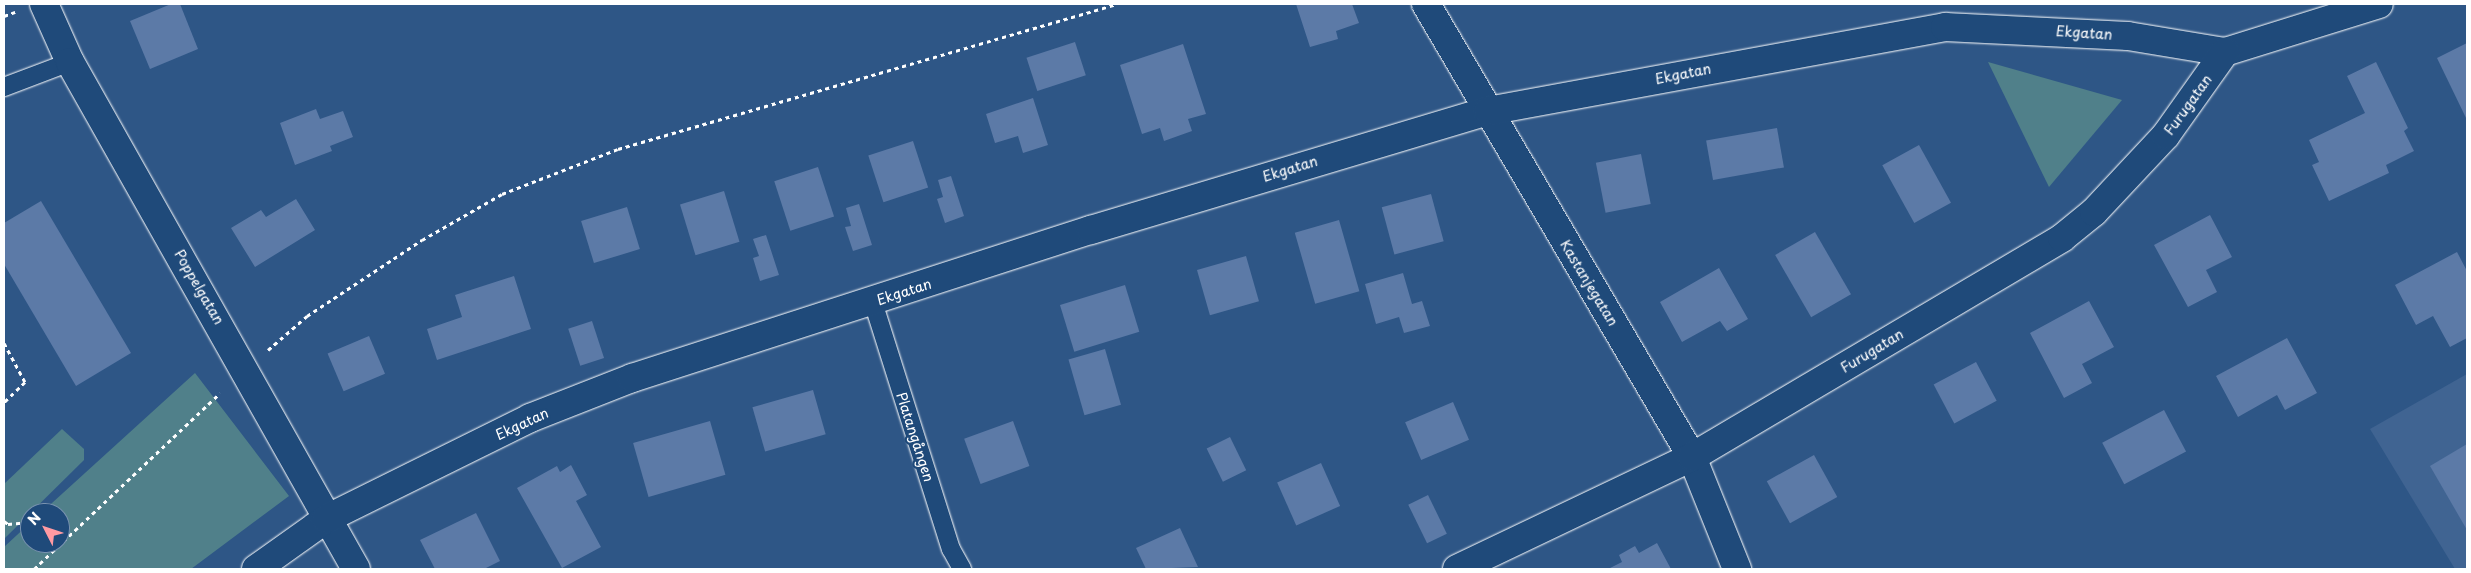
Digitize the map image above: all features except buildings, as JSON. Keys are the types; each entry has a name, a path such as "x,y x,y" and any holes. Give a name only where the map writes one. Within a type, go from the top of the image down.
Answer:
{"street":[{"name":"Poppelgatan","path":"44,4 70,62 233,347 326,519 356,569"},
{"name":"Kastanjegatan","path":"1426,4 1692,457 1737,569"},
{"name":"Ekgatan","path":"256,569 326,519 530,418 632,378 873,302 1100,227 1488,111 1945,27 2128,36 2225,52 2379,4"},
{"name":"Furugatan","path":"1457,569 1692,457 2080,226 2166,135 2225,52"}],"lane":[{"path":"4,87 70,62"},
{"name":"Platangången","path":"873,302 951,549 962,569"}],"path":[{"path":"262,355 307,316 422,240 502,194 618,149 1117,4"},
{"path":"4,343 25,382 4,402"},
{"path":"70,534 225,389"},
{"path":"4,521 8,524 20,523"},
{"path":"34,569 50,553"}],"shaded area":[{"path":"2467,374 2467,569 2455,569 2370,429"}],"green space":[{"path":"1988,62 2122,100 2049,187"},
{"path":"195,373 289,496 191,569 4,569 4,547 20,532 20,553 70,553 70,503 52,503"},
{"path":"62,429 84,449 84,460 40,503 20,503 20,523 4,539 4,484"}]}
